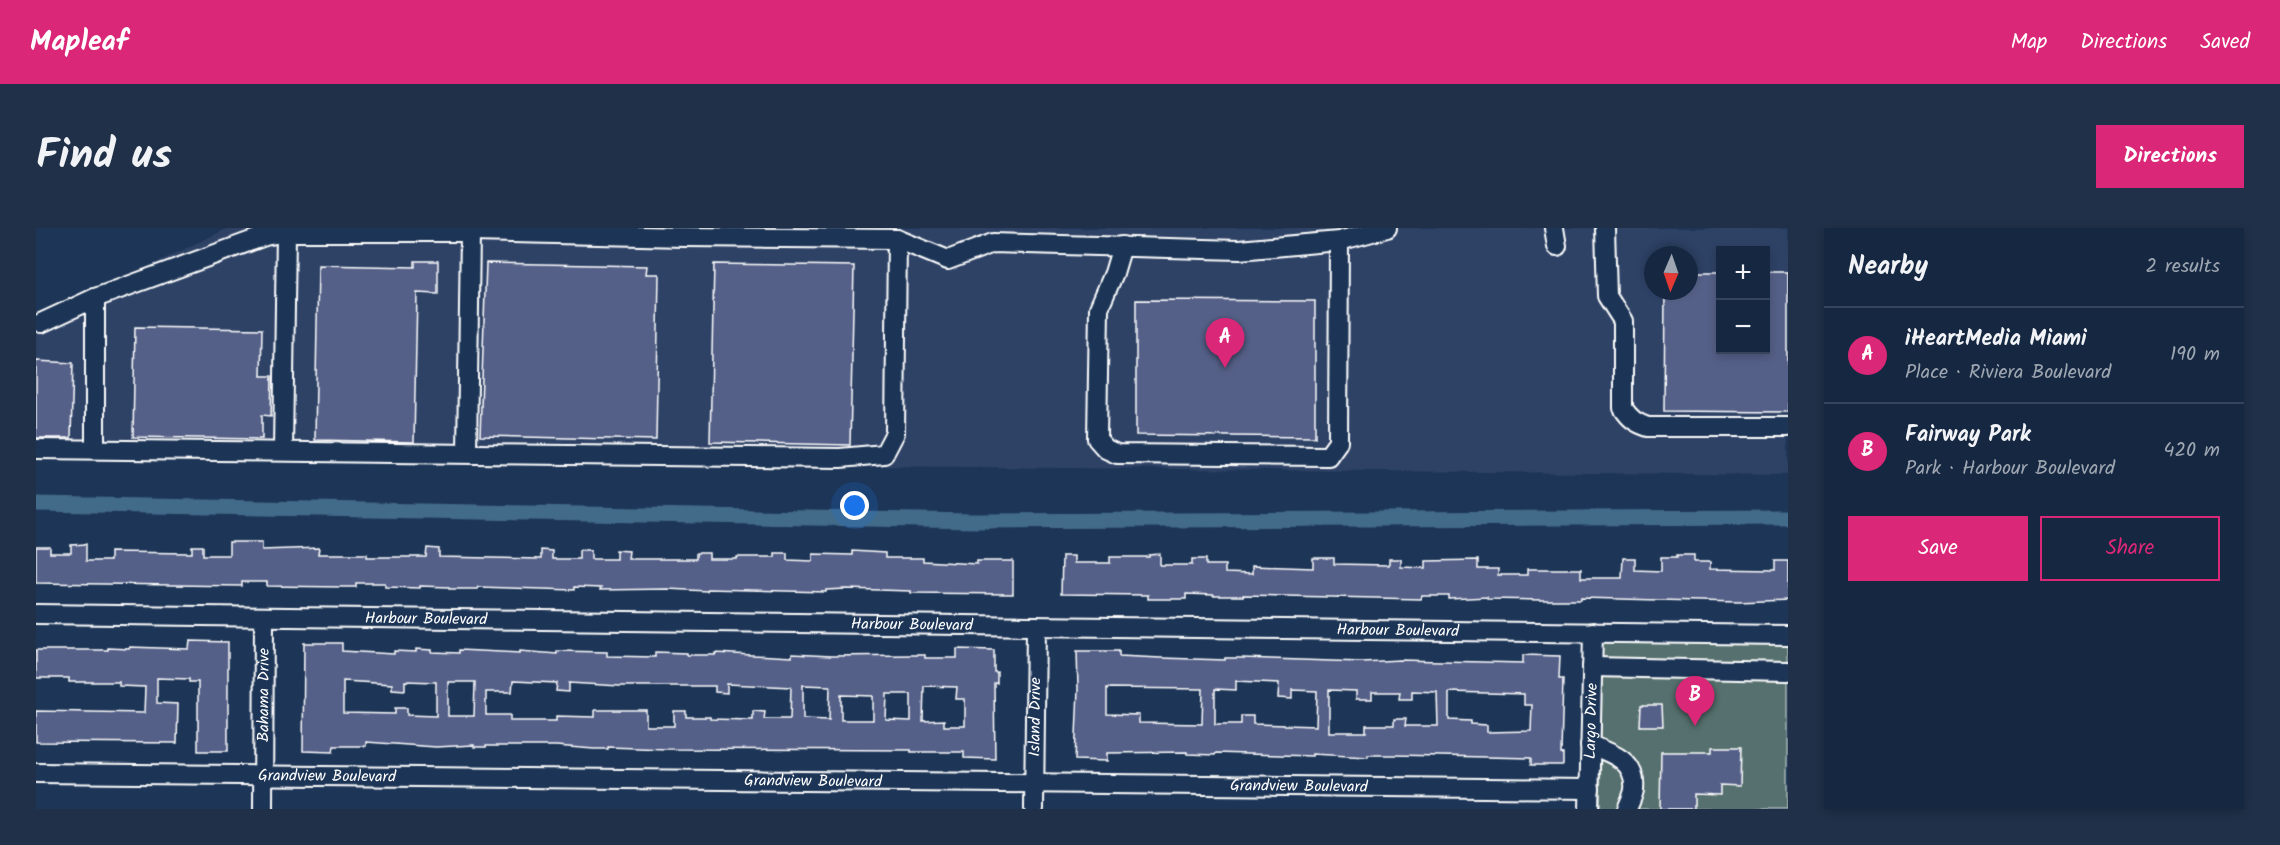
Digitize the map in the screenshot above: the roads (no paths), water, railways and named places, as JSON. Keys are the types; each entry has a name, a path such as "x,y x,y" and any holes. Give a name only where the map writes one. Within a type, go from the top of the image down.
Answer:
{"street":[{"path":"41,323 96,298 265,236 286,232 470,232 897,239 948,260 993,243 1239,250 1339,241 1387,228"},
{"path":"1605,228 1606,296 1623,321 1623,408 1629,417 1648,427 1788,427"},
{"path":"283,451 286,232"},
{"path":"467,453 470,232"},
{"path":"36,449 840,458 884,454 895,433 897,239"},
{"path":"1122,246 1114,273 1099,308 1097,439 1106,449 1117,454 1328,456 1338,442 1339,241"},
{"path":"95,449 96,298"},
{"name":"Harbour Boulevard","path":"36,614 1788,635"},
{"name":"Bahama Drive","path":"263,809 264,618"},
{"name":"Island Drive","path":"1034,809 1036,626"},
{"name":"Largo Drive","path":"1589,809 1593,632"},
{"path":"1592,667 1788,671"},
{"path":"1590,745 1617,755 1630,769 1634,790 1627,809"},
{"name":"Grandview Boulevard","path":"36,773 1590,789"}],"waterway":[{"path":"36,504 975,521 1788,517"}],"place":[{"name":"iHeartMedia Miami","path":"1225,368"},
{"name":"Fairway Park","path":"1695,726"}]}
